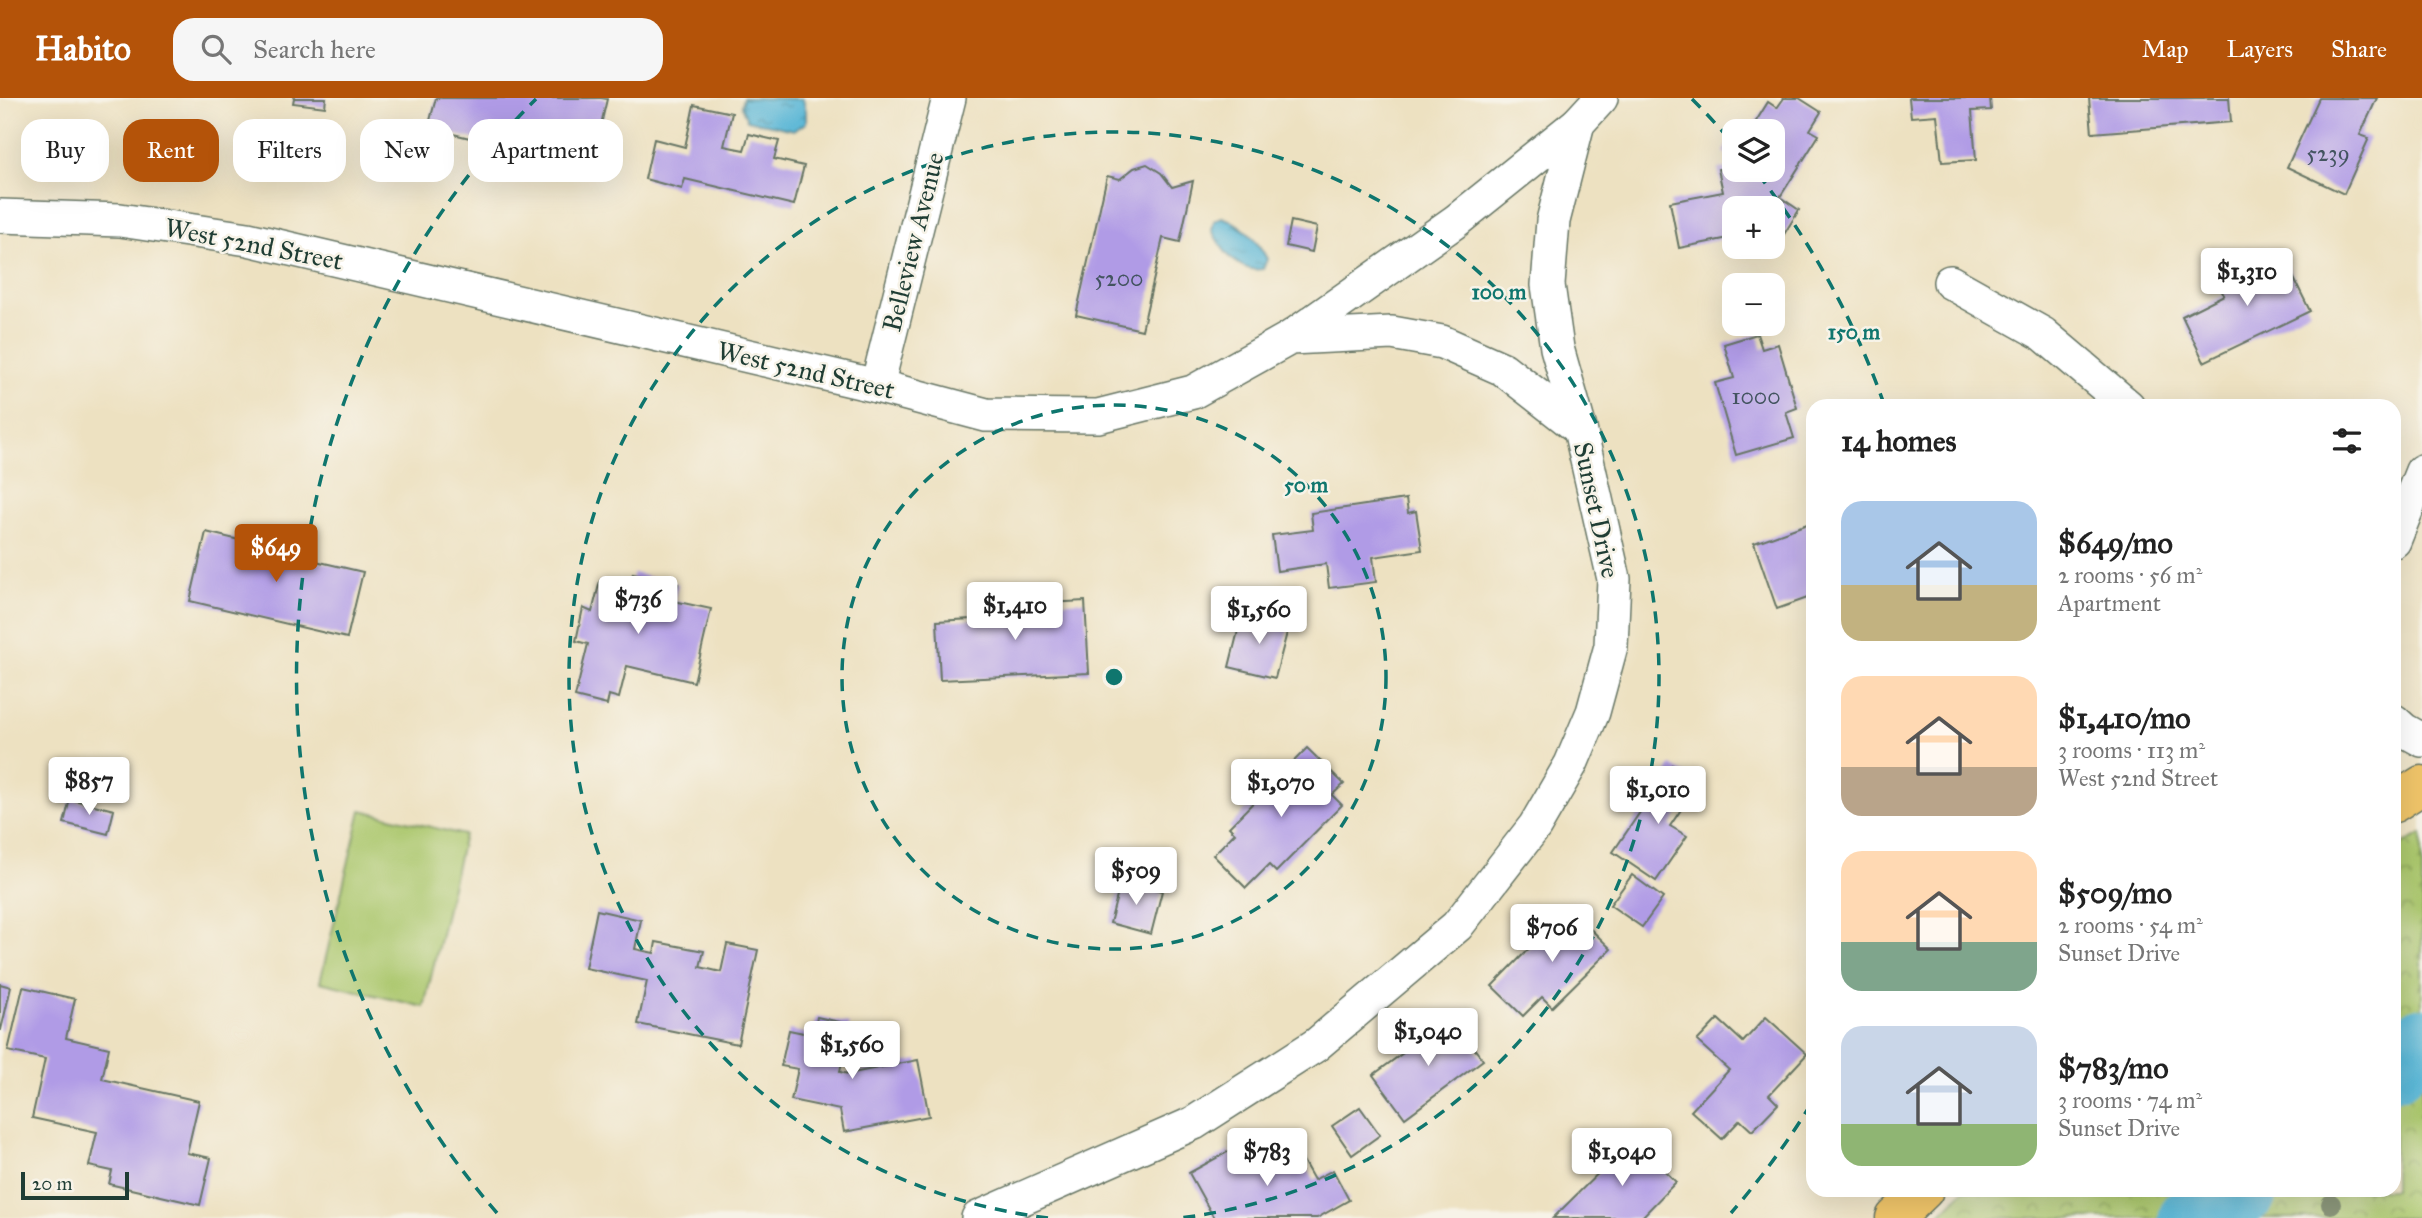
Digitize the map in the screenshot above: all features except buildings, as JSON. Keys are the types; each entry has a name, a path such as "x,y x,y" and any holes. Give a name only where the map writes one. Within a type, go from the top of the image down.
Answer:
{"highway":[{"path":"2401,798 2422,785"},
{"path":"1895,1218 1917,1197"}],"street":[{"name":"Belleview Avenue","path":"877,386 949,98"},
{"name":"Sunset Drive","path":"1290,338 1455,221 1578,123 1601,98"},
{"name":"Sunset Drive","path":"978,1218 1194,1122 1315,1045 1457,926 1535,826 1571,764 1593,712 1611,646 1614,579 1580,429 1557,348 1548,285 1553,221 1578,123"},
{"name":"West 52nd Street","path":"0,216 120,220 248,239 877,386 986,415 1098,416 1193,392 1290,338 1392,333 1442,342 1503,369 1580,429"},
{"path":"1950,282 2043,334 2120,399"},
{"path":"2401,524 2422,471"},
{"path":"2401,727 2422,740"}],"green space":[{"path":"361,810 464,835 424,1007 320,982"},
{"path":"2422,834 2422,1218 1936,1218 1957,1197 2401,1197 2401,844"}],"water":[{"path":"743,98 803,99 806,123 794,130 747,120 741,106"},
{"path":"1222,217 1242,228 1259,245 1267,259 1263,269 1238,264 1226,252 1212,230 1214,221"}],"waterway":[{"path":"2401,1061 2422,1040"},
{"path":"2191,1218 2236,1197"}]}
